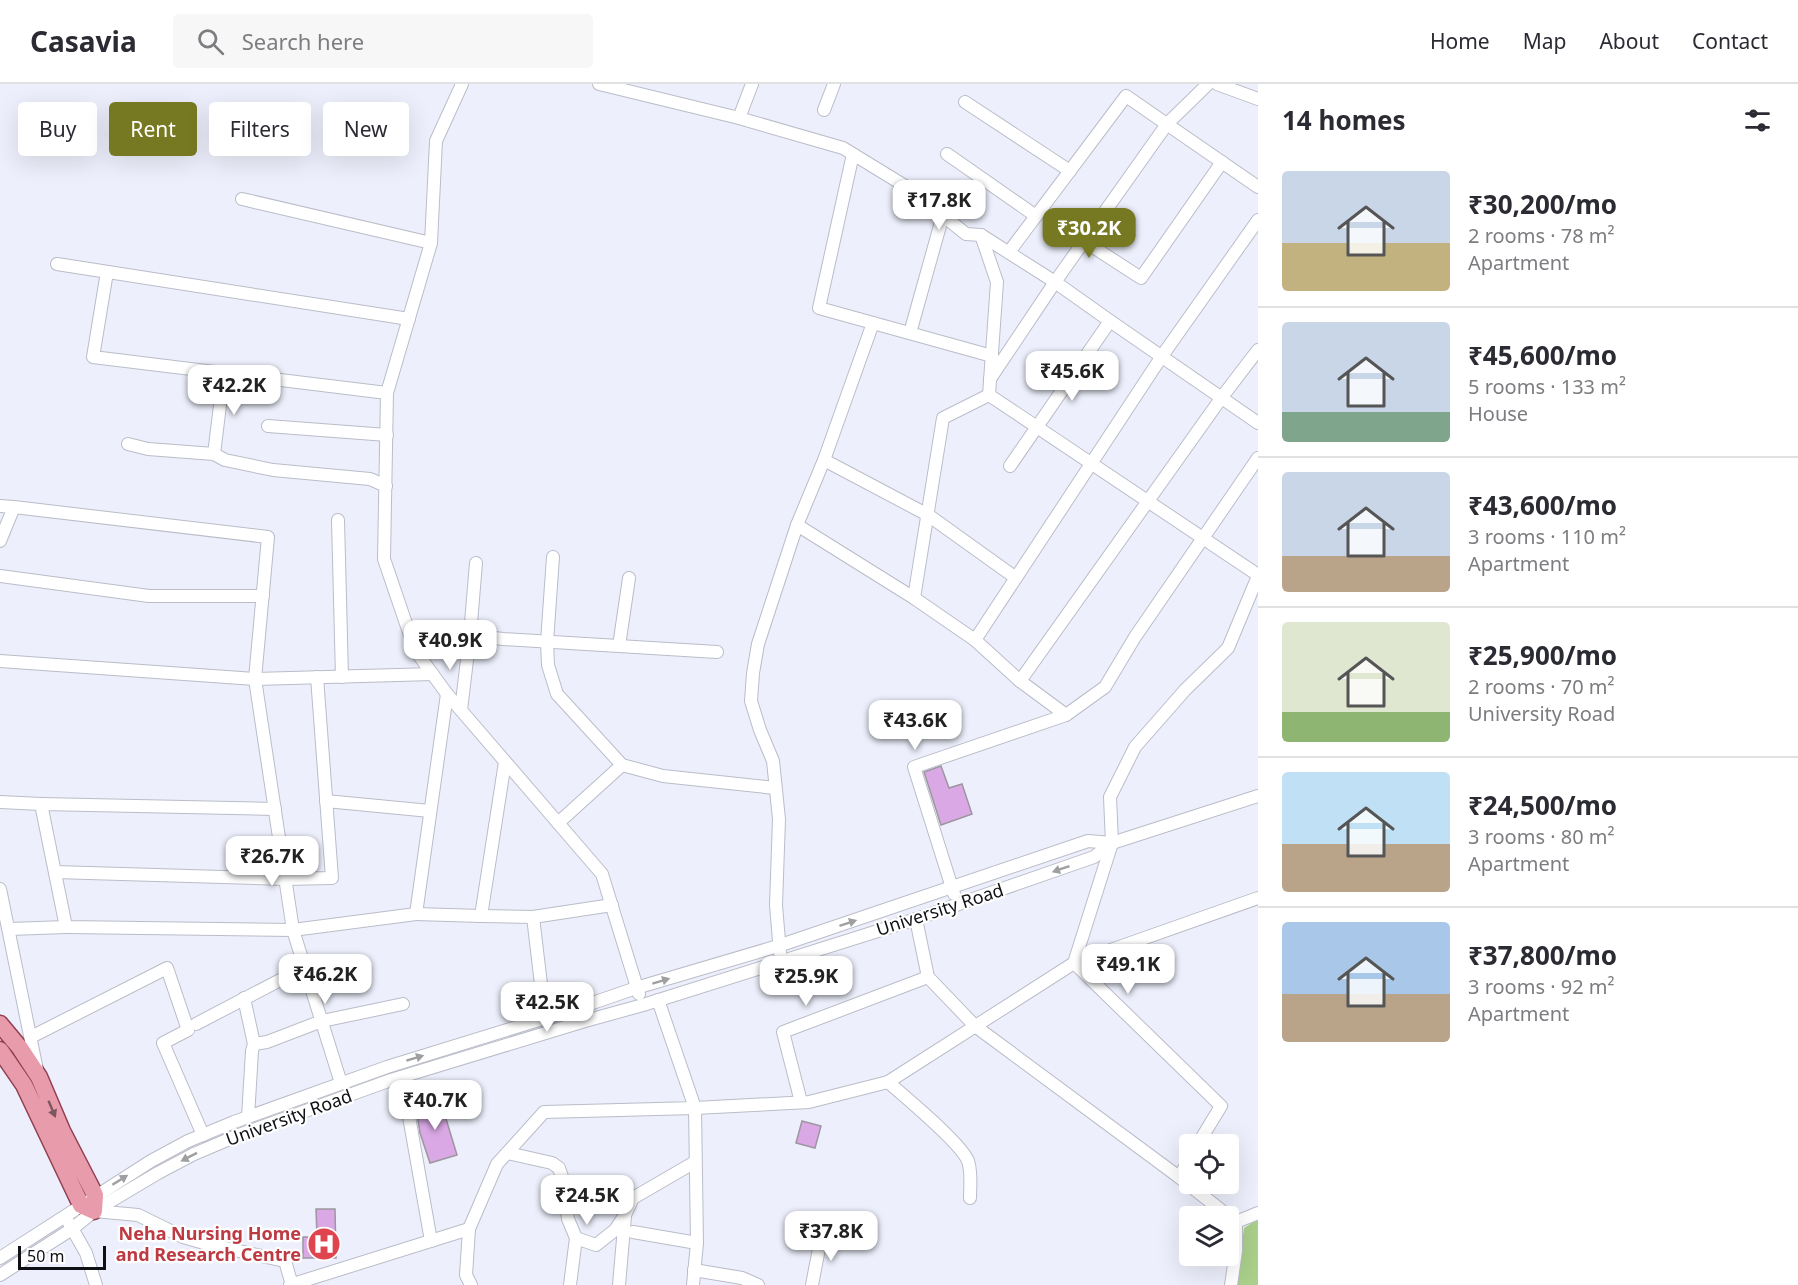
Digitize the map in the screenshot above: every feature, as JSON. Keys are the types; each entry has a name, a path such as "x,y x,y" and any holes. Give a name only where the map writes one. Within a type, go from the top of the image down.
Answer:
{"main road":[{"path":"0,1024 20,1048 39,1077 90,1204"},
{"path":"0,1050 5,1066 24,1085 90,1204"}],"street":[{"path":"462,84 436,141 431,243 387,393 384,559 415,650 460,710 602,874 643,1005"},
{"path":"599,84 739,118 843,148 910,189 966,234 981,235 1055,282 1258,423"},
{"path":"739,118 752,84"},
{"path":"824,110 834,84"},
{"path":"990,380 1055,282 1167,124 1208,84"},
{"path":"1217,84 1258,99"},
{"path":"1009,252 1126,96 1258,187"},
{"path":"964,102 1070,171"},
{"path":"853,154 819,308 992,357"},
{"path":"947,154 1036,216"},
{"path":"1084,241 1141,278 1222,162"},
{"path":"242,199 431,243"},
{"path":"910,333 943,215"},
{"path":"975,640 1162,356 1258,220"},
{"path":"981,235 997,282 989,395"},
{"path":"57,264 409,319"},
{"path":"107,272 93,357 387,393"},
{"path":"1010,466 1110,321"},
{"path":"782,961 778,946 776,905 779,819 773,761 751,701 753,673 758,644 797,525 824,460 873,323"},
{"path":"1020,681 1258,350"},
{"path":"214,454 225,373"},
{"path":"989,395 1258,576 1228,648 1185,690 1135,747 1110,797 1112,843 1074,963"},
{"path":"914,598 943,418 989,395"},
{"path":"268,426 387,435"},
{"path":"128,444 148,449 214,454 225,460 273,470 370,479 386,486"},
{"path":"957,905 914,767 1066,715 1105,687 1135,637 1258,458"},
{"path":"824,460 928,515 1016,578"},
{"path":"0,506 268,537 255,679 293,930 341,1083"},
{"path":"0,541 14,507"},
{"path":"338,520 342,676"},
{"path":"797,525 914,598 975,640 1020,681 1066,715"},
{"path":"552,557 547,642 548,665 557,694 622,765 663,776 775,788"},
{"path":"460,710 470,635 476,563"},
{"path":"0,576 149,596 263,596"},
{"path":"619,646 629,578"},
{"path":"408,628 547,642 717,651"},
{"path":"0,661 255,679 433,674"},
{"path":"55,872 285,879 332,878 317,677"},
{"path":"416,914 447,694"},
{"path":"481,916 505,762"},
{"path":"558,823 622,765"},
{"name":"University Road","path":"0,1258 65,1216 194,1154 250,1131 402,1077 643,1005 915,919 1094,857 1112,843 1258,796"},
{"path":"326,801 430,811"},
{"path":"0,802 275,809"},
{"path":"41,804 66,927"},
{"name":"University Road","path":"0,1275 72,1229 90,1204 151,1161 188,1141 248,1117 387,1067 636,988 778,946 1088,841 1112,843"},
{"path":"0,889 39,1077"},
{"path":"471,1285 466,1275 469,1229 497,1164 544,1112 809,1102 888,1082 1074,963 1258,898"},
{"path":"9,929 66,927 293,930 416,914 533,917 612,905"},
{"path":"533,917 545,1018"},
{"path":"915,919 928,977 975,1026 1179,1177"},
{"path":"1074,963 1221,1106 1204,1134"},
{"path":"196,1024 305,967"},
{"path":"31,1037 167,968 188,1030 163,1043 203,1135"},
{"path":"801,1102 783,1032 928,977"},
{"path":"244,998 254,1044 248,1117"},
{"path":"658,1000 695,1108 697,1243 693,1285"},
{"path":"254,1044 267,1042 322,1021 403,1004"},
{"path":"402,1077 431,1241"},
{"path":"888,1082 946,1134 967,1158 970,1169 970,1198"},
{"path":"508,1153 552,1163 559,1168 568,1219 576,1238 570,1285"},
{"path":"576,1238 596,1245 615,1230 633,1198 695,1162"},
{"path":"1201,1194 1216,1206"},
{"path":"90,1204 138,1215 183,1237 285,1261 292,1285 469,1229"},
{"path":"1239,1221 1258,1213"},
{"path":"619,1285 625,1215"},
{"path":"65,1216 86,1253 96,1285"},
{"path":"633,1232 697,1243"},
{"path":"812,1285 822,1233"},
{"path":"1231,1285 1234,1266"},
{"path":"694,1270 742,1278 758,1285"}],"green space":[{"path":"1258,1219 1258,1285 1236,1285 1244,1228"}],"building":[{"path":"941,766 949,788 962,784 972,814 941,825 924,772"},
{"path":"440,1099 457,1155 430,1163 420,1133 416,1106"},
{"path":"802,1121 821,1126 815,1148 796,1143"},
{"path":"316,1209 335,1209 336,1258 303,1258 303,1237 317,1237"}],"place":[{"name":"Neha Nursing Home and Research Centre","path":"324,1244"}]}
